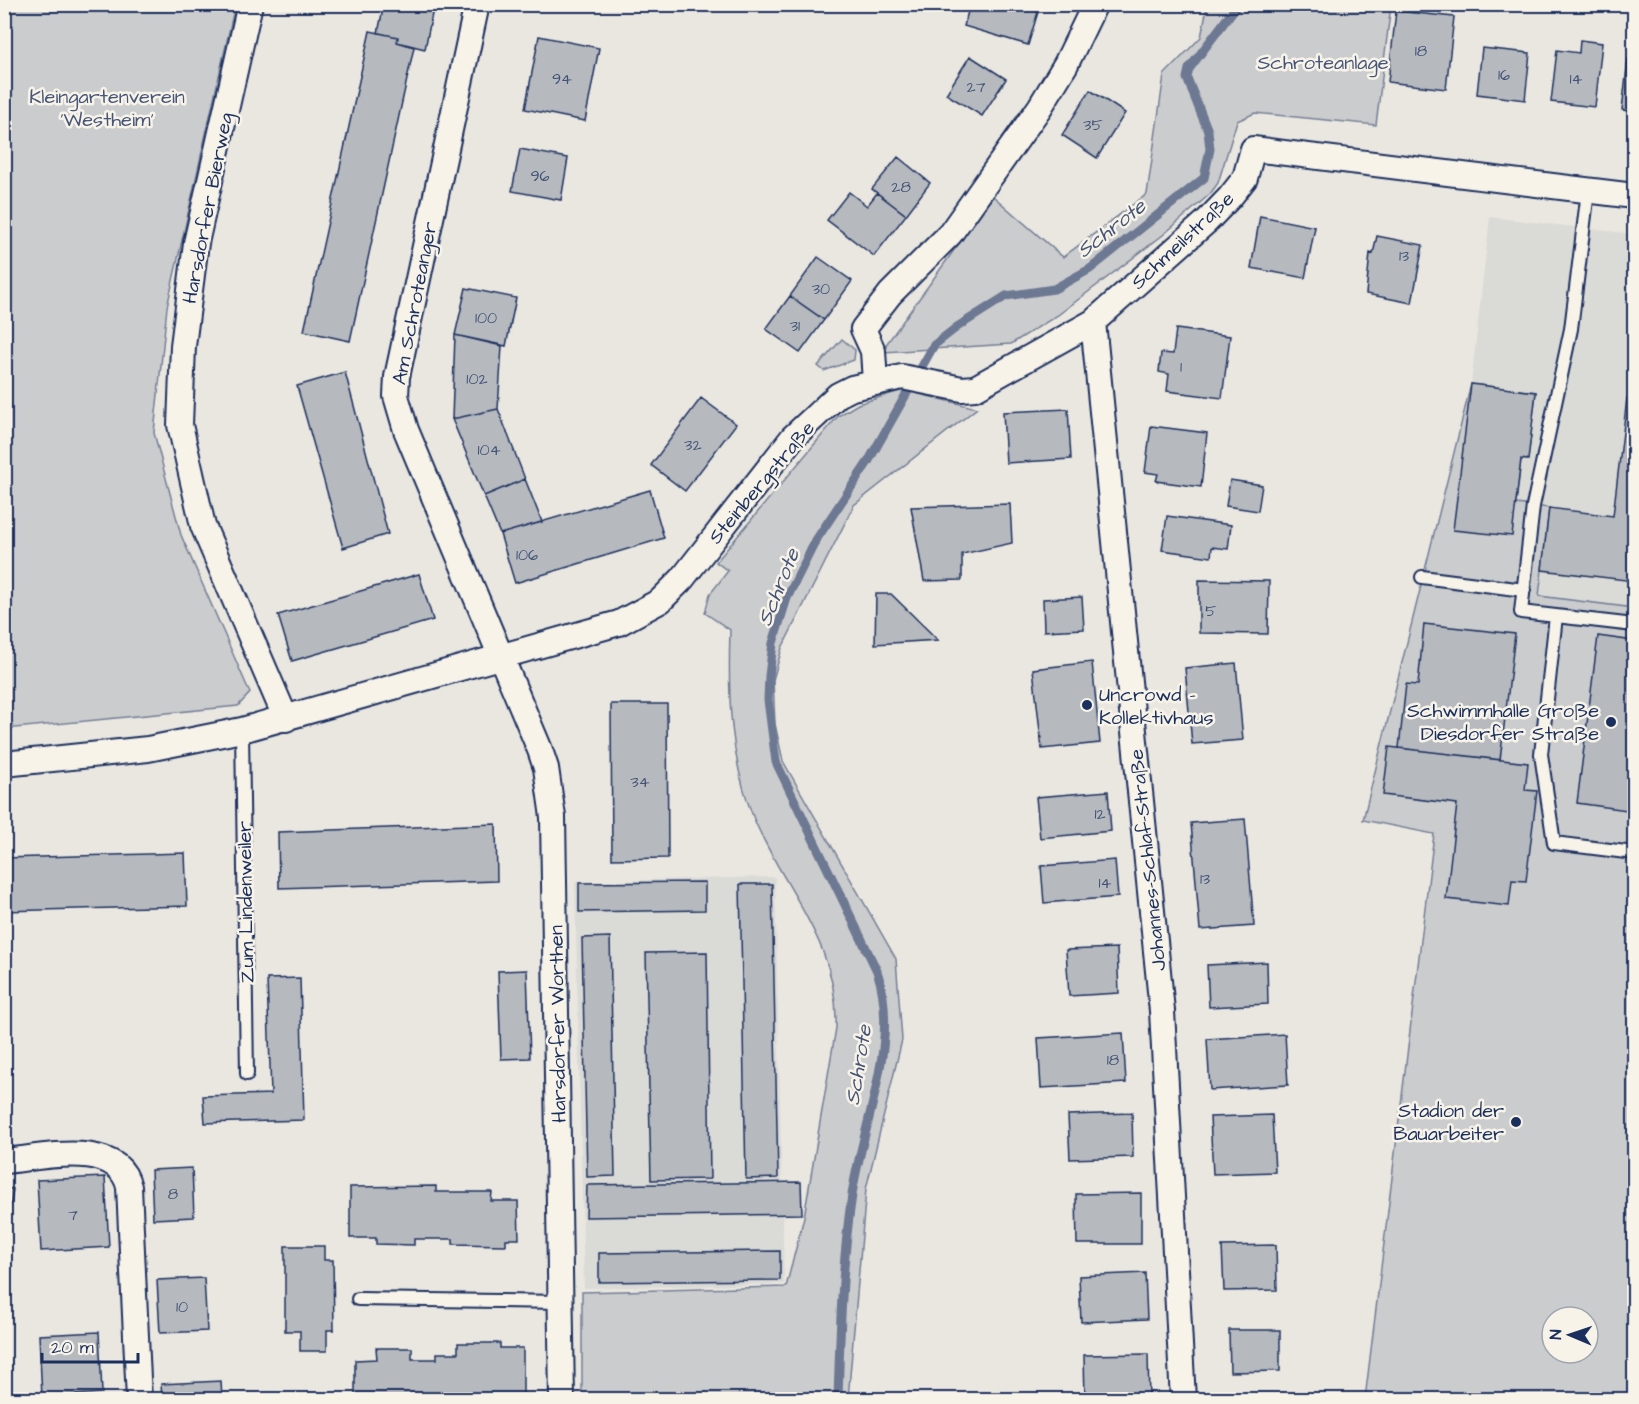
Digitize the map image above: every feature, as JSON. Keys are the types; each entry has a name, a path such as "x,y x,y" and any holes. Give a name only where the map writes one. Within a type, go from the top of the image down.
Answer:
{"street":[{"name":"Harsdorfer Bierweg","path":"250,4 196,243 183,346 180,425 203,526 286,719"},
{"name":"Am Schroteanger","path":"477,4 396,390 406,430 501,658"},
{"path":"875,382 873,351 863,329 890,294 951,234 1040,107 1066,64 1095,4"},
{"name":"Schmeilstraße","path":"875,382 902,377 962,389 981,385 1093,322 1206,222 1230,197 1245,178 1253,149 1635,196"},
{"name":"Johannes-Schlaf-Straße","path":"1093,322 1162,1011 1183,1400"},
{"name":"Steinbergstraße","path":"501,658 620,622 660,601 682,579 793,437 838,395 875,382"},
{"path":"4,764 148,749 242,730 501,658"},
{"name":"Harsdorfer Worthen","path":"501,658 540,750 552,802 557,925 562,1400"},
{"path":"4,1161 91,1155 111,1161 124,1174 129,1187 139,1400"}],"lane":[{"path":"1588,191 1571,329 1533,506 1521,612 1635,625"},
{"path":"1422,577 1524,590"},
{"path":"1556,616 1541,754 1554,843 1635,853"},
{"name":"Zum Lindenweiler","path":"242,730 247,1074"},
{"path":"358,1299 561,1302"}],"shaded area":[{"path":"1490,217 1634,234 1634,608 1539,597 1549,508 1516,504 1521,459 1528,460 1536,392 1471,384"},
{"path":"775,877 784,1284 584,1288 575,882"}],"green space":[{"name":"Kleingartenverein 'Westheim'","path":"5,4 235,5 167,307 154,433 181,535 250,693 238,706 5,729"},
{"name":"Schroteanlage","path":"1210,5 1391,5 1376,125 1255,113 1237,121 1218,183 1210,194 1163,235 1058,315 1011,344 884,352 885,346 993,196 1063,257 1147,194 1164,75 1201,37 1207,8"},
{"path":"842,339 855,350 854,360 824,371 818,366"},
{"path":"1471,384 1536,392 1528,460 1521,460 1516,504 1549,508 1539,596 1634,608 1634,1399 1365,1399 1434,834 1363,820"},
{"path":"903,390 977,408 854,505 782,648 773,680 775,724 783,761 896,959 902,1040 866,1189 848,1399 582,1399 582,1292 786,1287 804,1217 836,1028 835,997 820,943 767,845 746,796 739,772 732,726 729,678 730,630 705,613 710,594 728,571 716,562 838,416 858,404"}],"building":[{"path":"384,4 434,4 425,49 397,42 398,37 378,33"},
{"path":"958,4 1014,4 1038,12 1028,45 964,26 969,8"},
{"path":"1396,11 1454,17 1446,89 1388,82"},
{"path":"370,31 398,37 397,42 414,47 350,341 304,331"},
{"path":"539,36 599,48 585,121 525,109"},
{"path":"1580,40 1602,43 1595,107 1551,102 1557,50 1579,53"},
{"path":"1482,48 1530,53 1525,100 1477,94"},
{"path":"970,56 1006,79 982,116 946,94"},
{"path":"1628,59 1634,59 1634,112 1622,110"},
{"path":"1090,90 1125,113 1097,158 1062,135"},
{"path":"520,149 568,158 561,200 512,191"},
{"path":"898,157 930,183 906,215 872,189"},
{"path":"849,192 867,206 877,193 906,215 874,256 827,220"},
{"path":"1260,216 1315,227 1305,278 1251,268"},
{"path":"1377,236 1423,245 1412,303 1366,294 1370,253 1373,254"},
{"path":"818,257 852,281 824,320 790,296"},
{"path":"466,288 516,298 506,346 455,335"},
{"path":"790,296 824,320 800,353 766,329"},
{"path":"1176,329 1230,336 1222,398 1167,391 1169,374 1159,372 1161,353 1173,354"},
{"path":"455,335 502,346 498,409 452,419"},
{"path":"345,372 388,534 343,548 297,386"},
{"path":"1471,384 1536,392 1528,460 1521,459 1512,536 1453,530"},
{"path":"701,398 736,424 685,491 651,465"},
{"path":"1627,398 1634,399 1634,581 1542,570 1549,508 1613,516"},
{"path":"498,409 525,479 484,496 452,419"},
{"path":"1068,409 1071,459 1006,463 1003,412"},
{"path":"1151,426 1207,433 1201,487 1156,481 1158,474 1145,472"},
{"path":"525,479 542,522 500,534 484,496"},
{"path":"1230,480 1262,485 1258,511 1226,506"},
{"path":"650,490 664,538 515,583 500,534"},
{"path":"1010,504 1012,543 962,554 962,580 924,581 911,507"},
{"path":"1167,516 1231,525 1228,549 1212,547 1211,557 1162,550"},
{"path":"419,574 433,620 292,661 278,615"},
{"path":"1199,580 1269,581 1268,634 1199,633"},
{"path":"876,594 891,594 938,640 875,644"},
{"path":"1082,597 1084,629 1044,631 1043,599"},
{"path":"1424,624 1515,634 1500,760 1399,748 1406,684 1418,685"},
{"name":"Schwimmhalle Große Diesdorfer Straße","path":"1598,636 1634,641 1634,811 1577,803"},
{"path":"1092,662 1100,743 1042,749 1033,669"},
{"path":"1236,663 1243,740 1192,744 1185,668"},
{"path":"611,704 667,704 668,858 612,859"},
{"path":"1389,747 1528,763 1525,790 1537,791 1526,881 1512,880 1509,906 1446,899 1457,804 1383,795"},
{"path":"1108,791 1111,831 1040,838 1036,797"},
{"path":"1245,819 1254,926 1200,930 1191,823"},
{"path":"496,824 497,881 279,888 278,832"},
{"path":"185,853 187,906 4,911 4,858"},
{"path":"1115,860 1118,897 1044,903 1041,866"},
{"path":"705,882 705,910 579,912 579,883"},
{"path":"740,884 772,884 778,1178 746,1179"},
{"path":"610,937 615,1176 587,1177 582,938"},
{"path":"1117,948 1119,993 1069,996 1066,950"},
{"path":"707,952 710,1179 651,1180 646,953"},
{"path":"1267,962 1268,1004 1209,1007 1207,965"},
{"path":"527,970 530,1058 501,1059 498,971"},
{"path":"300,978 304,1120 205,1123 203,1096 271,1094 267,979"},
{"path":"1123,1033 1126,1083 1041,1088 1038,1038"},
{"path":"1285,1034 1288,1085 1210,1090 1207,1039"},
{"path":"1132,1113 1133,1157 1070,1159 1068,1115"},
{"path":"1272,1115 1275,1172 1213,1174 1210,1117"},
{"path":"192,1168 194,1217 153,1219 151,1170"},
{"path":"105,1177 109,1247 41,1251 37,1180"},
{"path":"801,1182 802,1214 586,1217 587,1185"},
{"path":"436,1186 436,1192 492,1192 491,1201 518,1201 519,1239 506,1239 506,1245 453,1244 453,1239 414,1239 414,1245 376,1244 376,1238 350,1238 350,1187"},
{"path":"4,1188 13,1189 4,1248"},
{"path":"1141,1193 1141,1244 1077,1244 1076,1194"},
{"path":"1276,1245 1277,1290 1224,1291 1222,1246"},
{"path":"285,1246 324,1246 324,1260 333,1260 334,1330 327,1330 327,1351 300,1351 300,1331 285,1331"},
{"path":"780,1251 780,1280 599,1282 599,1253"},
{"path":"1145,1273 1147,1319 1081,1322 1079,1276"},
{"path":"204,1278 207,1331 160,1333 157,1280"},
{"path":"1229,1330 1280,1330 1280,1371 1230,1372"},
{"path":"99,1332 102,1393 42,1397 39,1335"},
{"path":"458,1343 500,1343 500,1348 523,1348 523,1400 376,1400 376,1396 355,1396 355,1360 377,1359 376,1348 412,1348 412,1359 437,1359 437,1353 458,1353"},
{"path":"1148,1354 1149,1400 1085,1400 1084,1355"},
{"path":"221,1381 222,1400 162,1400 161,1384"}],"waterway":[{"name":"Schrote","path":"838,1400 846,1246 857,1168 882,1054 885,1026 883,998 877,971 776,762 768,700 773,643 787,598 816,540 868,462 934,345 957,327 1006,296 1054,289 1090,269 1204,178 1210,149 1208,131 1187,78 1189,69 1238,4"}],"place":[{"name":"Uncrowd - Kollektivhaus","path":"1087,705"},
{"name":"Schwimmhalle Große Diesdorfer Straße","path":"1611,722"},
{"name":"Stadion der Bauarbeiter","path":"1516,1122"}]}
